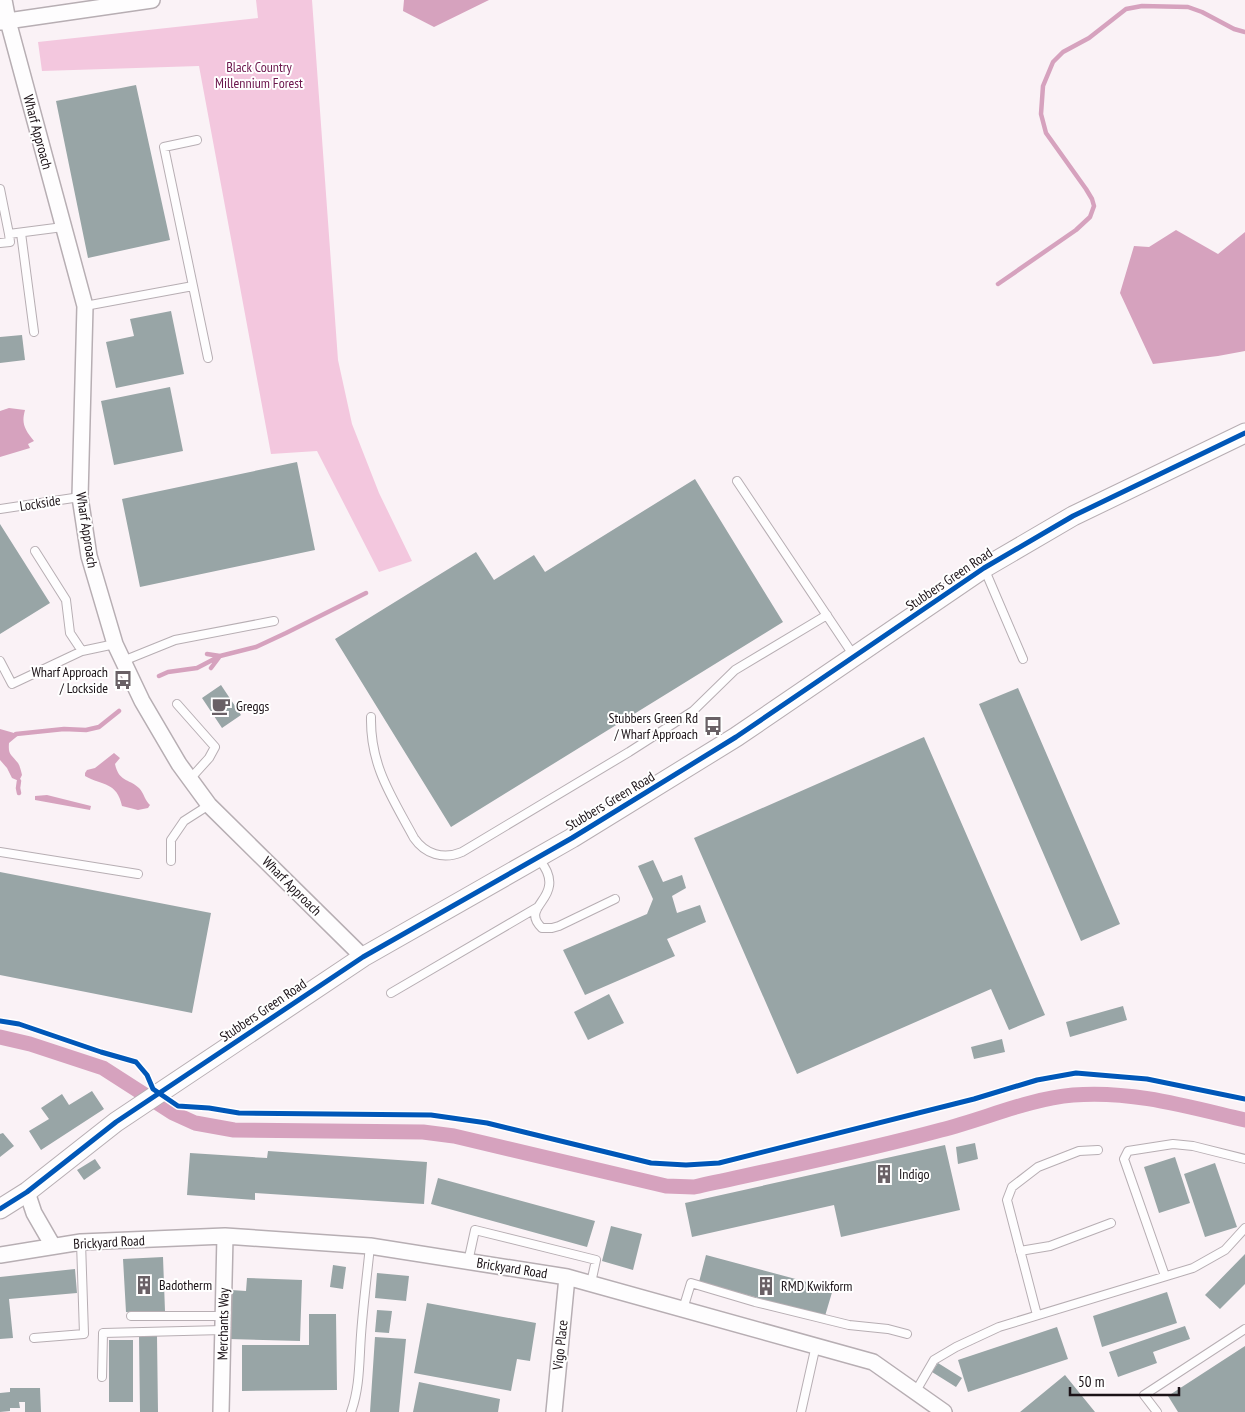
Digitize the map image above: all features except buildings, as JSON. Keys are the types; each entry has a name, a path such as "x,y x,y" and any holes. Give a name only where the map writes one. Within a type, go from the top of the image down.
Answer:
{"street":[{"name":"Wharf Approach","path":"4,0 4,21 85,306 80,497 89,556 115,644 142,701 179,764 209,805 363,957"},
{"path":"4,21 152,0"},
{"name":"Stubbers Green Road","path":"0,1209 27,1192 116,1122 363,957 538,857 736,737 984,568 1073,516 1244,437"},
{"name":"Brickyard Road","path":"27,1192 34,1213 53,1246"},
{"name":"Brickyard Road","path":"0,1255 81,1242 225,1236 370,1246 567,1277 873,1362 944,1412"},
{"name":"Merchants Way","path":"221,1412 225,1236"},
{"name":"Vigo Place","path":"554,1412 567,1277"}],"lane":[{"path":"197,140 164,147 208,358"},
{"path":"0,188 10,242 0,243"},
{"path":"9,234 63,227"},
{"path":"21,233 34,332"},
{"path":"85,306 194,286"},
{"path":"737,481 854,656"},
{"name":"Lockside","path":"0,509 80,497"},
{"path":"36,551 66,600 70,633 82,652"},
{"path":"984,568 1023,659"},
{"path":"371,717 373,745 379,772 414,838 427,851 444,856 453,856 636,748 693,711 735,670 827,615"},
{"path":"123,661 175,640 274,621"},
{"path":"0,661 12,684 82,652 115,644"},
{"path":"177,704 215,747 209,758 190,779"},
{"path":"171,861 170,840 184,821 209,805"},
{"path":"0,852 138,874"},
{"path":"538,857 547,871 549,886 535,912 536,920 542,928 558,926 616,899"},
{"path":"391,993 538,907"},
{"path":"1165,1276 1124,1158 1128,1151 1173,1144 1193,1146 1245,1159"},
{"path":"1037,1315 1007,1200 1012,1187 1038,1167 1079,1151 1098,1150"},
{"path":"1020,1252 1050,1246 1110,1223"},
{"path":"916,1391 934,1360 956,1346 999,1327 1193,1268 1225,1250 1245,1228"},
{"path":"468,1262 475,1230 596,1260 591,1283"},
{"path":"34,1338 84,1334 81,1242"},
{"path":"351,1412 356,1398 360,1368 361,1336 370,1246"},
{"path":"683,1309 691,1283 755,1302 849,1325 888,1329 907,1334"},
{"path":"131,1316 223,1323"},
{"path":"102,1377 103,1333 223,1323"},
{"path":"1157,1412 1144,1395 1245,1329"},
{"path":"801,1412 816,1345"}],"green space":[{"name":"Black Country Millennium Forest","path":"256,0 312,0 338,360 352,424 379,493 412,561 379,572 317,451 271,454 199,66 42,71 38,42 258,18"}],"shaded area":[{"path":"404,0 489,0 434,27 403,11"},
{"path":"1176,230 1218,254 1245,232 1245,351 1153,364 1120,293 1134,246 1149,247"},
{"path":"9,408 25,410 23,419 25,427 34,441 28,444 30,448 0,457 0,411"},
{"path":"0,729 21,733 9,743 10,754 18,763 22,775 19,781 12,778 0,760"},
{"path":"114,753 120,758 115,764 119,774 139,788 150,805 148,808 138,810 122,806 120,798 113,789 85,776 87,770 95,768"},
{"path":"47,795 91,806 90,810 35,800 35,796"}],"waterway":[{"path":"998,284 1076,230 1090,217 1094,206 1086,189 1046,133 1041,114 1043,86 1053,62 1063,52 1089,38 1126,9 1142,6 1188,7 1202,12 1234,29 1245,32"},
{"path":"159,676 168,672 197,668 220,656 256,647 366,593"},
{"path":"207,654 220,656 211,668"},
{"path":"16,734 64,729 86,730 99,727 119,711"},
{"path":"19,781 19,793"},
{"path":"0,1037 30,1044 103,1068 173,1113 195,1123 234,1130 423,1132 454,1136 666,1186 694,1187 818,1160 957,1126 1023,1105 1073,1095 1095,1094 1139,1097 1245,1120"}],"cycle path":[{"path":"0,1209 27,1192 116,1122 363,957 572,838 736,737 984,568 1073,516 1245,433"},
{"path":"0,1021 19,1024 136,1062 147,1075 153,1089 178,1106 209,1108 239,1113 431,1115 487,1123 651,1163 686,1165 719,1163 974,1099 1037,1080 1076,1073 1147,1079 1245,1099"}],"place":[{"name":"Wharf Approach / Lockside","path":"123,680"},
{"name":"Greggs","path":"221,706"},
{"name":"Stubbers Green Rd / Wharf Approach","path":"713,726"},
{"name":"Indigo","path":"884,1174"},
{"name":"Badotherm","path":"144,1285"},
{"name":"RMD Kwikform","path":"766,1286"}]}
